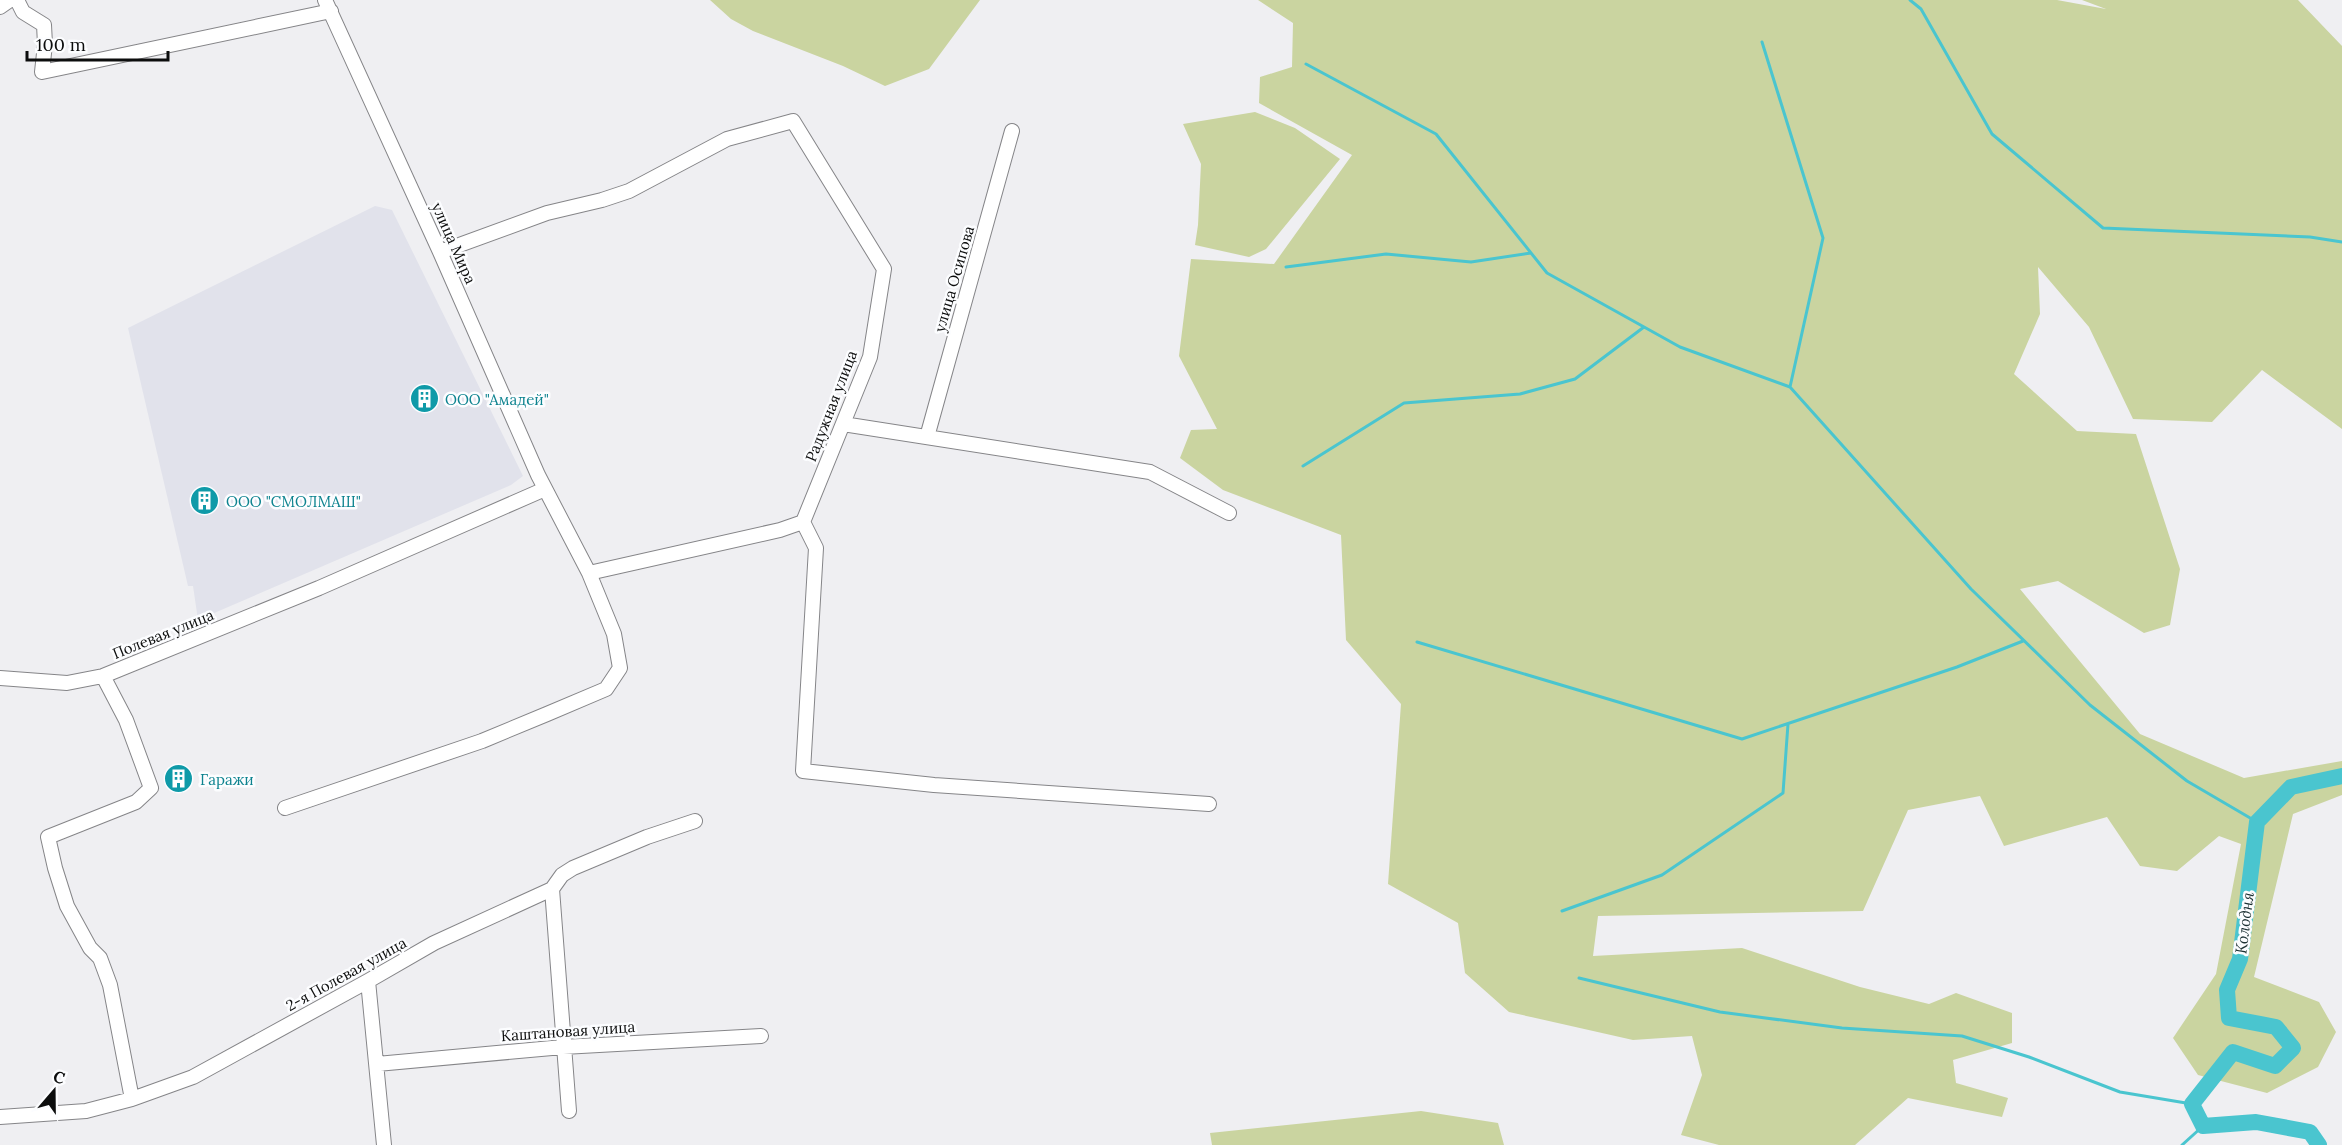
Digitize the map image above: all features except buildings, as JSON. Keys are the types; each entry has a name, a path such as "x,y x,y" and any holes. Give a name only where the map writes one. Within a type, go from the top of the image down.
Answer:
{"street":[{"path":"0,7 10,0"},
{"name":"улица Мира","path":"16,0 23,12 44,26 42,72 328,6 440,252 544,489"},
{"name":"Радужная улица","path":"440,252 547,213 629,191 727,139 793,121 884,269 870,357 803,522"},
{"name":"улица Осипова","path":"927,437 1012,131"},
{"path":"843,424 1150,472 1229,513"},
{"path":"285,808 482,741 606,689 620,668 614,634 589,573 544,489"},
{"name":"Полевая улица","path":"132,1099 111,985 100,958 90,948 67,906 54,868 48,837 136,802 151,788 126,720 104,676 319,588 544,489"},
{"path":"589,573 780,530 803,522 816,548 803,771 934,785 1209,804"},
{"path":"0,678 67,683 104,676"},
{"name":"2-я Полевая улица","path":"0,1117 86,1111 132,1099 193,1077 434,943 552,889 562,875 573,868 647,837 695,821"},
{"path":"552,889 569,1111"},
{"path":"368,981 384,1145"},
{"name":"Каштановая улица","path":"377,1064 563,1047 761,1036"}],"shaded area":[{"path":"375,206 392,210 523,476 511,485 198,620 193,586 188,586 128,328"}],"green space":[{"path":"710,0 980,0 929,69 885,86 843,66 753,31 731,19"},
{"path":"1258,0 2057,0 2106,9 2082,0 2298,0 2342,46 2342,429 2262,370 2212,422 2133,419 2089,327 2038,267 2040,314 2014,374 2077,431 2136,434 2180,569 2170,625 2144,633 2058,581 2020,589 2140,734 2244,778 2342,761 2342,795 2293,814 2254,977 2319,1002 2336,1032 2318,1067 2267,1093 2198,1075 2173,1038 2216,974 2241,844 2219,836 2177,871 2140,866 2107,817 2004,846 1980,796 1908,810 1863,911 1598,916 1593,956 1742,948 1860,987 1929,1004 1956,993 2012,1013 2012,1043 1953,1060 1956,1083 2008,1098 2002,1117 1908,1098 1855,1145 1719,1145 1681,1135 1702,1075 1692,1036 1633,1040 1509,1012 1465,973 1458,923 1388,884 1401,704 1346,640 1341,535 1223,490 1180,458 1191,430 1217,429 1179,356 1191,259 1274,264 1352,155 1259,103 1260,77 1292,67 1293,23"},
{"path":"1255,112 1295,128 1340,159 1266,249 1249,257 1195,245 1201,164 1183,124"},
{"path":"1421,1111 1498,1123 1504,1145 1212,1145 1210,1133"}],"waterway":[{"path":"1910,0 1921,9 1992,134 2103,228 2310,237 2342,242"},
{"path":"1762,42 1823,238 1790,387"},
{"path":"1306,64 1436,134 1547,273 1680,347 1790,387 1971,589 2090,705 2187,781 2257,822"},
{"path":"1286,267 1386,254 1471,262 1531,253"},
{"path":"1303,466 1404,403 1520,394 1575,379 1644,327"},
{"path":"1417,642 1742,739 1957,667 2023,641"},
{"path":"1562,911 1662,875 1783,793 1788,724"},
{"name":"Колодня","path":"2319,1145 2310,1132 2256,1122 2203,1126 2192,1104 2233,1052 2275,1066 2293,1048 2276,1027 2229,1018 2227,990 2240,959 2257,822 2291,787 2342,776"},
{"path":"1579,978 1720,1012 1842,1028 1962,1036 2029,1057 2120,1092 2192,1104"},
{"path":"2182,1145 2203,1126"}],"place":[{"name":"ООО \"Амадей\"","path":"424,399"},
{"name":"ООО \"СМОЛМАШ\"","path":"205,501"},
{"name":"Гаражи","path":"179,779"}]}
